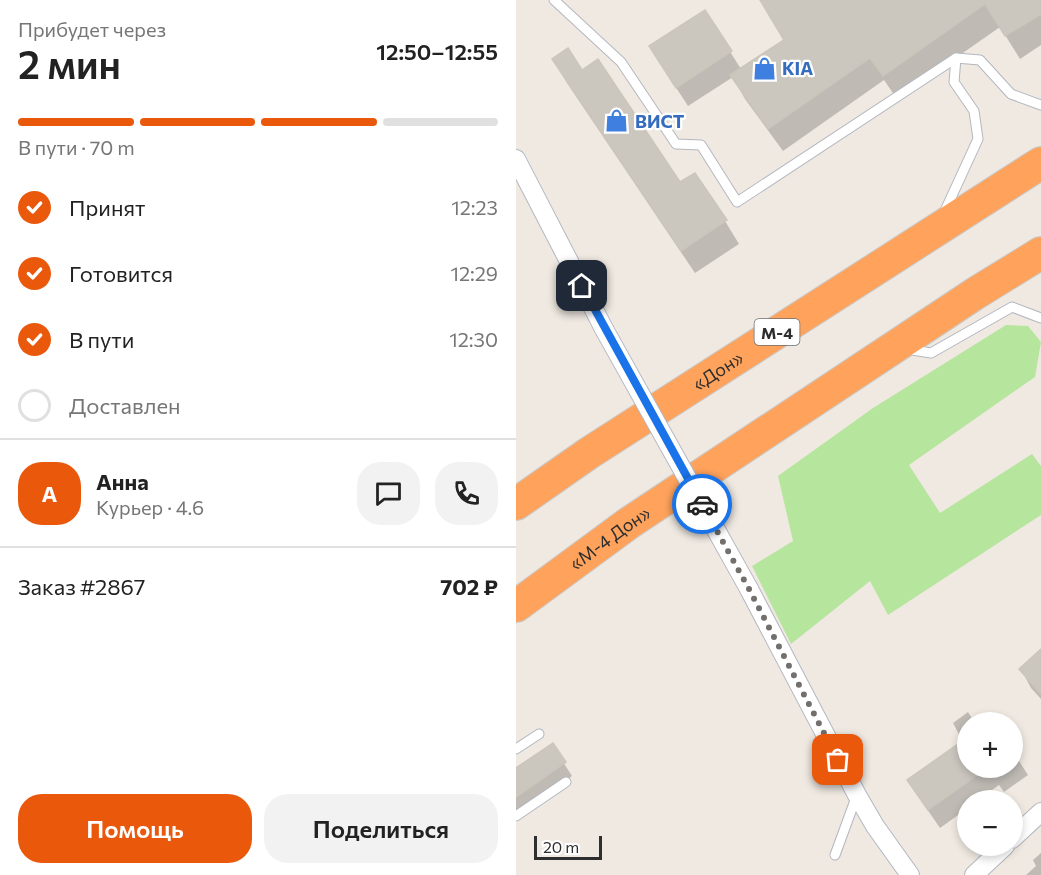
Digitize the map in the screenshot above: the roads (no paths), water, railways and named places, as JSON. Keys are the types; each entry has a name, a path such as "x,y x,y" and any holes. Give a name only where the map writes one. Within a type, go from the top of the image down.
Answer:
{"highway":[{"name":"«Дон»","path":"516,504 589,453 1041,163"},
{"path":"895,347 1041,253"},
{"name":"«М-4 Дон»","path":"516,606 629,523 895,347"}],"street":[{"path":"516,159 604,329 749,589 857,795 875,826 910,875"},
{"path":"1023,829 1041,812"},
{"path":"974,875 994,856"}],"lane":[{"path":"554,0 621,62 676,144 701,145 737,202 956,58 980,60 1011,94 1041,105"},
{"path":"937,230 978,139 974,111 954,82 956,58"},
{"path":"895,347 931,353 1012,307 1041,318"},
{"path":"516,749 539,734"},
{"path":"516,816 566,782"},
{"path":"835,855 857,795"}],"place":[{"name":"KIA","path":"764,68"},
{"name":"ВИСТ","path":"617,121"}]}
